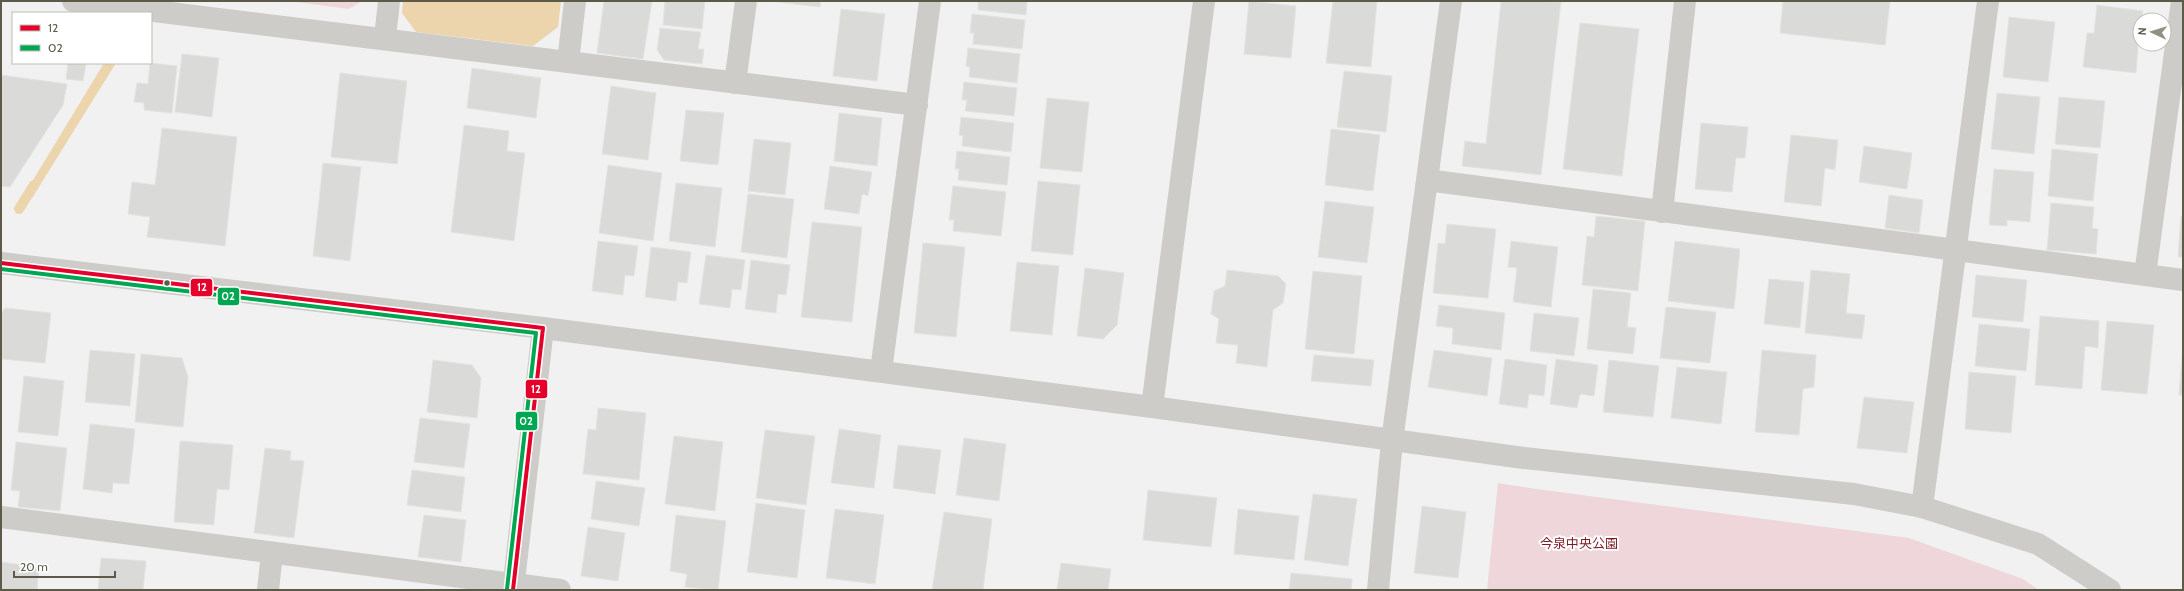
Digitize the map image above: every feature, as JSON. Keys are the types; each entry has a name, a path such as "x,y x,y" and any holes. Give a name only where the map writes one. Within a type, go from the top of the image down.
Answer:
{"street":[{"path":"73,1 116,4 167,12 917,105"},
{"path":"385,38 389,1"},
{"path":"568,62 575,1"},
{"path":"735,83 746,1"},
{"path":"881,371 930,1"},
{"path":"1152,406 1204,1"},
{"path":"1378,590 1392,441 1451,1"},
{"path":"1662,212 1685,1"},
{"path":"1922,507 1988,1"},
{"path":"2145,275 2182,1"},
{"path":"1427,180 2183,280"},
{"path":"1,263 543,328 881,371 1152,406 1392,441 1524,458 1854,494 1922,507 2038,544 2110,590"},
{"path":"514,587 543,328"},
{"path":"1,517 514,587 560,590"},
{"path":"268,590 272,553"}],"green space":[{"path":"288,1 362,1 349,9"},
{"name":"今泉中央公園","path":"1498,483 1909,538 2023,579 2039,590 1487,590"}],"shaded area":[{"path":"403,1 561,1 558,27 533,46 416,32 402,13"},
{"path":"103,64 115,64 32,198 24,195"}],"building":[{"path":"604,1 652,1 643,59 597,53"},
{"path":"665,1 705,1 702,29 663,25"},
{"path":"768,1 821,1 820,7"},
{"path":"978,1 1027,1 1026,15 978,10"},
{"path":"1249,1 1296,6 1291,58 1244,54"},
{"path":"1333,1 1377,1 1371,67 1326,63"},
{"path":"1501,1 1561,2 1541,175 1462,166 1465,141 1486,144"},
{"path":"1783,1 1890,1 1885,45 1780,33"},
{"path":"2097,5 2143,11 2132,12 2132,52 2138,52 2136,73 2083,67 2087,33 2094,33"},
{"path":"841,9 885,14 877,81 833,76"},
{"path":"972,14 1025,20 1022,49 973,44 974,33 970,33"},
{"path":"2009,17 2055,22 2048,82 2003,77"},
{"path":"1580,23 1639,29 1622,176 1563,169"},
{"path":"660,28 701,32 698,49 704,49 702,64 664,60 657,50"},
{"path":"968,48 1020,54 1017,83 969,77 970,67 966,66"},
{"path":"182,54 219,58 212,117 175,112"},
{"path":"68,64 86,64 83,81 66,79"},
{"path":"150,64 177,66 172,113 144,110 144,103 134,102 137,83 148,84"},
{"path":"472,68 541,78 536,118 467,108"},
{"path":"1344,71 1392,76 1386,132 1337,127"},
{"path":"340,73 407,81 397,164 331,157"},
{"path":"1,75 67,84 63,105 10,187 1,186"},
{"path":"964,82 1017,88 1014,116 965,111 967,100 962,100"},
{"path":"611,86 656,93 648,160 602,154"},
{"path":"1997,93 2040,97 2034,154 1991,149"},
{"path":"2059,97 2105,101 2100,148 2055,144"},
{"path":"1047,98 1089,102 1082,172 1040,168"},
{"path":"686,110 724,113 718,165 680,161"},
{"path":"839,113 882,118 877,166 834,161"},
{"path":"961,117 1014,123 1011,152 962,146 963,136 959,135"},
{"path":"1701,123 1748,127 1745,158 1736,158 1732,192 1695,189"},
{"path":"464,125 509,131 507,151 525,153 514,241 451,232"},
{"path":"162,128 237,137 225,246 147,237 150,217 128,214 132,182 155,185"},
{"path":"1331,129 1380,135 1373,191 1325,185"},
{"path":"1791,135 1838,140 1835,170 1825,168 1821,206 1784,202"},
{"path":"754,139 791,143 785,195 748,191"},
{"path":"1864,146 1912,153 1907,189 1859,182"},
{"path":"2052,149 2098,154 2093,201 2048,196"},
{"path":"957,151 1010,157 1007,185 958,180 959,169 955,169"},
{"path":"323,163 361,167 350,261 313,256"},
{"path":"608,165 662,173 653,241 599,233"},
{"path":"830,166 872,172 868,196 862,194 859,214 824,209"},
{"path":"1994,169 2034,172 2030,222 2007,220 2007,226 1989,225"},
{"path":"1038,181 1080,185 1073,255 1031,251"},
{"path":"676,183 722,188 715,247 669,241"},
{"path":"953,186 1006,192 1001,236 953,231 954,220 949,220"},
{"path":"748,194 794,199 787,258 741,252"},
{"path":"1889,195 1923,200 1919,233 1885,228"},
{"path":"1325,201 1374,207 1367,263 1318,257"},
{"path":"2051,203 2094,207 2092,228 2098,229 2096,254 2047,250"},
{"path":"1596,216 1645,221 1638,291 1582,285 1587,236 1594,237"},
{"path":"2181,216 2183,216 2183,257 2178,257"},
{"path":"812,222 862,227 852,322 801,317"},
{"path":"1447,224 1496,229 1488,298 1433,293 1438,243 1445,244"},
{"path":"598,241 638,246 634,276 625,275 623,295 592,291"},
{"path":"1511,241 1558,247 1551,307 1513,302 1517,268 1508,267"},
{"path":"1675,241 1740,249 1734,309 1668,301"},
{"path":"923,243 965,247 956,337 914,333"},
{"path":"651,247 691,252 687,283 678,282 676,301 645,297"},
{"path":"706,255 745,260 741,290 732,289 730,308 699,304"},
{"path":"751,260 790,265 786,295 778,294 776,313 745,309"},
{"path":"1017,262 1059,266 1052,335 1010,331"},
{"path":"1085,268 1124,273 1117,325 1103,339 1077,336"},
{"path":"1227,270 1278,276 1286,284 1283,303 1273,310 1267,367 1236,363 1238,345 1216,343 1219,319 1211,314 1214,291 1225,286"},
{"path":"1811,270 1850,274 1846,313 1865,315 1862,339 1805,333"},
{"path":"1313,271 1362,276 1354,354 1305,349"},
{"path":"1976,275 2027,280 2023,322 1972,317"},
{"path":"1769,279 1804,282 1800,328 1764,324"},
{"path":"1593,289 1631,293 1627,327 1636,328 1633,354 1587,349"},
{"path":"1439,305 1505,313 1501,350 1452,344 1453,328 1436,326"},
{"path":"1666,307 1716,312 1710,363 1660,358"},
{"path":"5,308 51,313 45,363 1,359 1,314"},
{"path":"1534,313 1579,318 1574,356 1530,351"},
{"path":"2040,316 2099,321 2098,348 2085,346 2082,389 2035,385"},
{"path":"2107,321 2154,325 2147,394 2101,390"},
{"path":"1979,324 2030,329 2026,371 1975,366"},
{"path":"2183,345 2183,395 2179,395"},
{"path":"90,350 135,354 130,406 85,402"},
{"path":"1434,350 1492,358 1487,396 1428,387"},
{"path":"1762,350 1816,355 1814,387 1803,389 1799,435 1755,432"},
{"path":"141,354 182,358 188,377 183,427 135,422"},
{"path":"1314,355 1374,360 1371,386 1311,381"},
{"path":"1505,359 1547,365 1544,396 1529,394 1527,408 1499,404"},
{"path":"1556,359 1598,365 1594,396 1580,394 1577,408 1550,404"},
{"path":"433,360 472,365 481,378 477,418 427,412"},
{"path":"1609,360 1659,366 1653,417 1603,412"},
{"path":"1677,367 1727,372 1721,424 1671,418"},
{"path":"1969,372 2016,376 2011,433 1965,429"},
{"path":"24,376 64,381 58,436 18,432"},
{"path":"1864,397 1914,402 1907,453 1857,448"},
{"path":"598,408 646,413 639,480 583,474 588,429 596,430"},
{"path":"420,418 470,424 464,468 414,462"},
{"path":"90,424 135,429 129,484 113,483 112,493 83,489"},
{"path":"839,429 881,435 874,488 831,483"},
{"path":"765,430 815,436 806,505 756,498"},
{"path":"674,436 723,442 715,511 665,504"},
{"path":"964,438 1006,444 999,501 956,495"},
{"path":"180,441 233,445 229,490 217,489 214,525 174,522"},
{"path":"16,442 67,448 60,511 18,507 20,491 11,490"},
{"path":"898,445 941,450 935,494 893,488"},
{"path":"265,448 291,451 290,460 304,461 294,538 254,533"},
{"path":"412,470 465,477 461,512 407,505"},
{"path":"596,481 645,488 639,526 591,519"},
{"path":"1148,490 1217,498 1211,547 1143,540"},
{"path":"1313,494 1357,499 1348,566 1304,560"},
{"path":"756,503 805,510 797,578 747,572"},
{"path":"1422,506 1466,512 1458,578 1414,573"},
{"path":"835,509 884,515 875,584 826,578"},
{"path":"1238,509 1299,516 1294,560 1234,554"},
{"path":"944,512 992,519 983,590 932,590"},
{"path":"424,515 466,520 461,562 418,557"},
{"path":"676,515 726,521 718,590 685,587 687,574 670,571"},
{"path":"588,527 625,533 618,581 581,576"},
{"path":"101,558 146,561 143,590 98,590"},
{"path":"1,562 39,567 37,590 1,590"},
{"path":"1061,563 1111,569 1108,590 1057,590"},
{"path":"1291,573 1352,579 1351,590 1289,590"}],"waterway":[{"path":"19,209 34,185"}],"transit line":[{"name":"12","path":"1,263 543,328 513,590"},
{"name":"02","path":"1,269 536,333 507,589"}]}
